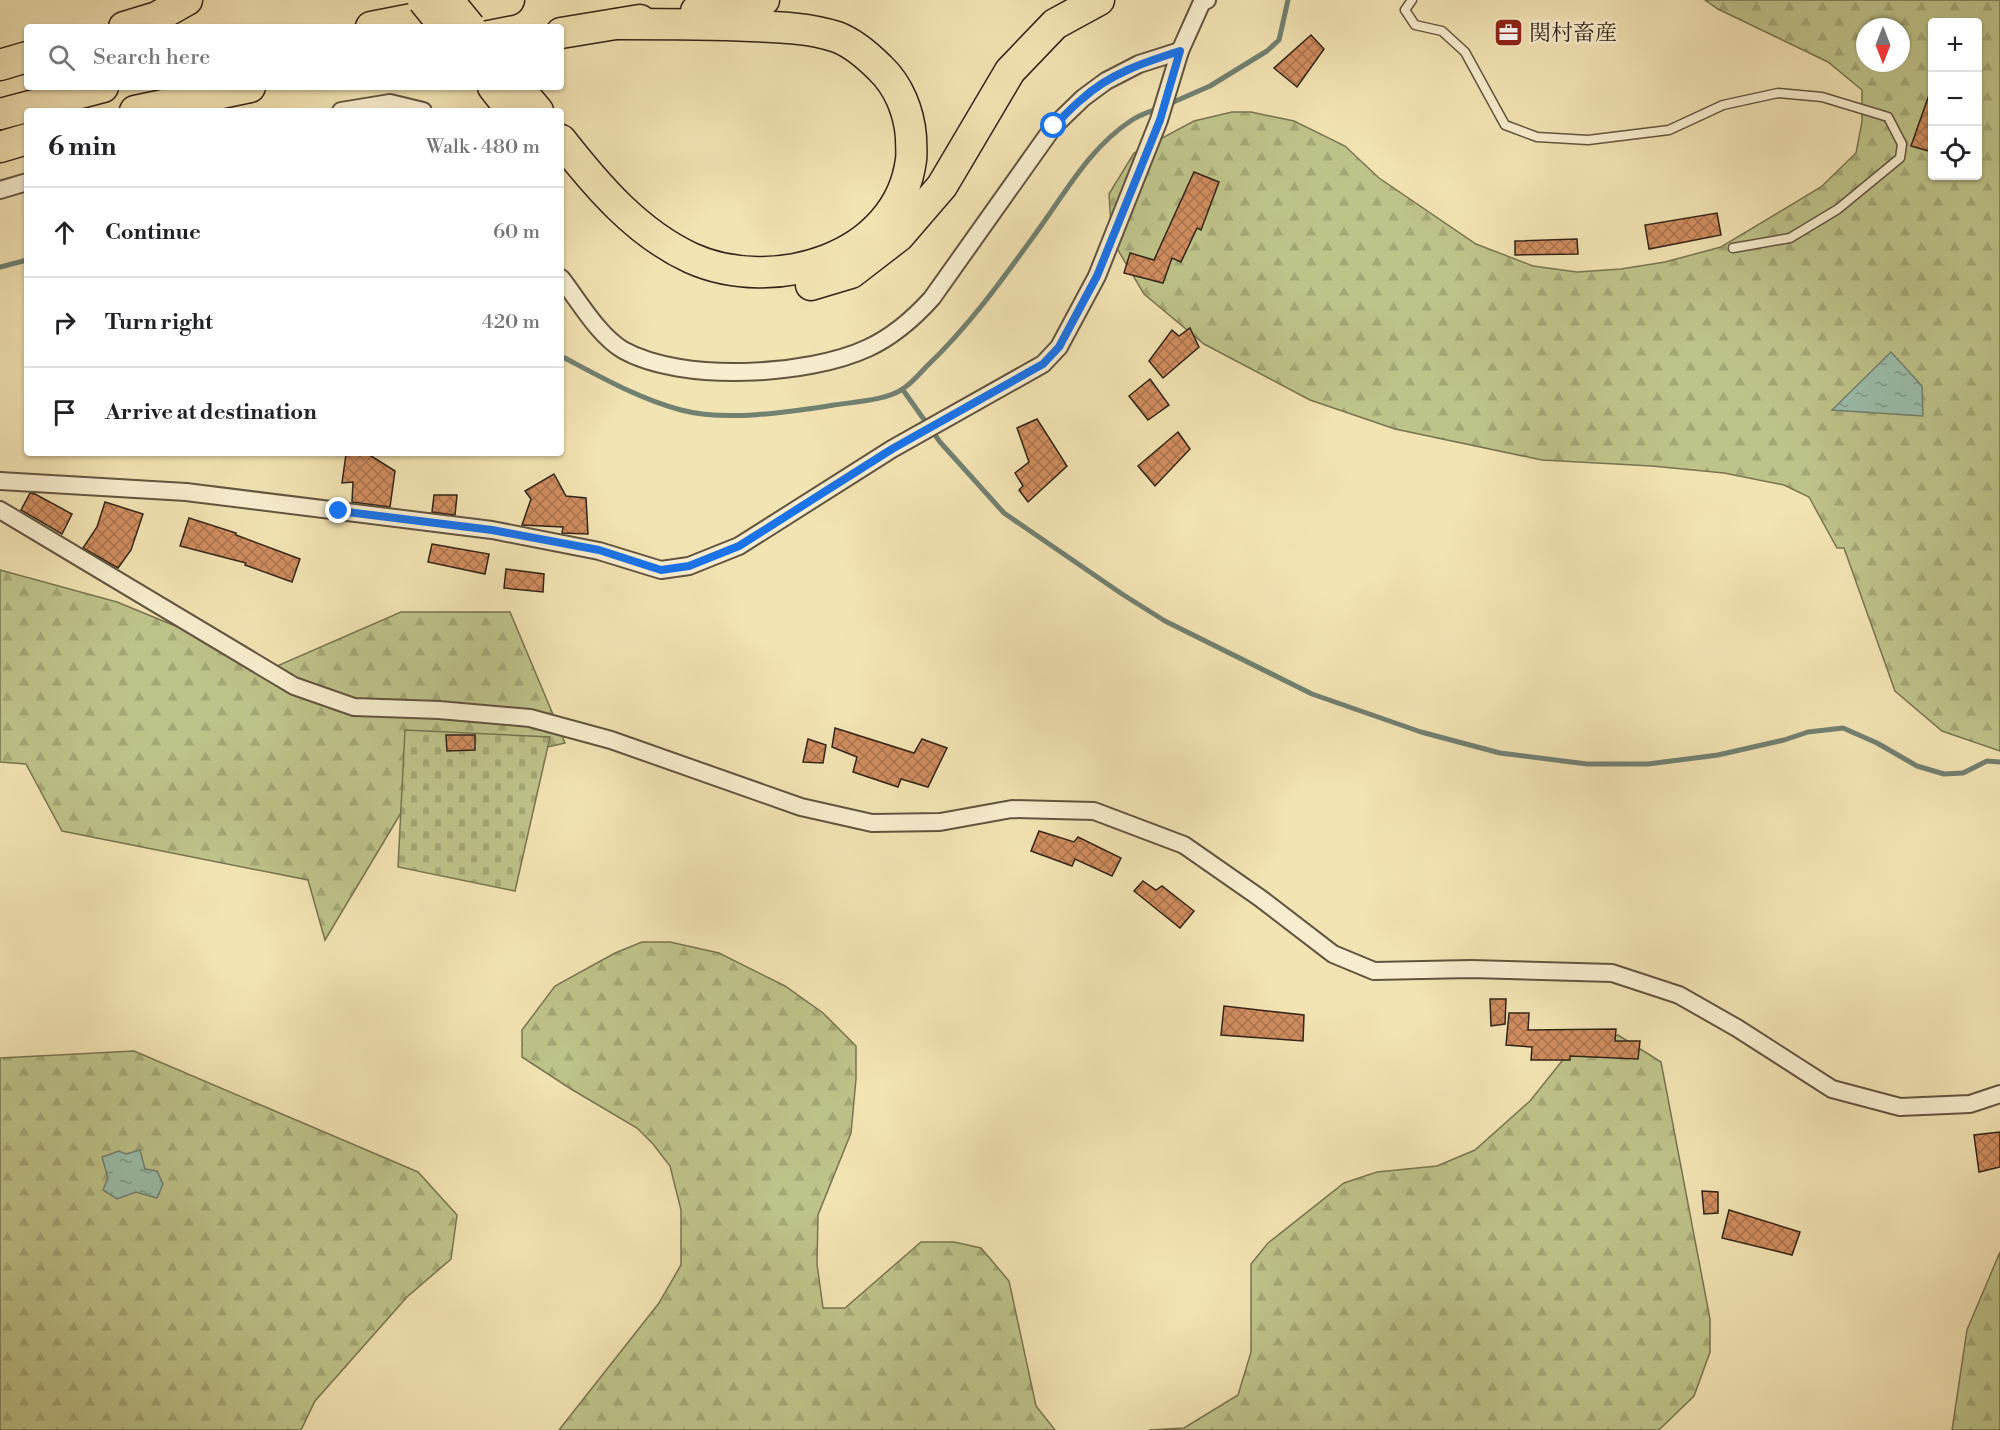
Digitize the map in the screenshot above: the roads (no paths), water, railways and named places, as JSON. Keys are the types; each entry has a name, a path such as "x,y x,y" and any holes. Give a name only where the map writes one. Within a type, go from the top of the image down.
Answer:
{"highway":[{"path":"134,24 157,17 187,0"},
{"path":"423,0 443,24"},
{"path":"448,0 468,24"},
{"path":"386,24 509,0"},
{"path":"564,33 764,0"},
{"path":"564,175 603,219 640,251 695,280 764,291 800,289 851,273 899,236 942,186 1010,71 1055,24 1099,0"},
{"path":"564,144 594,182 643,228 665,244 714,267 741,272 767,273 794,270 815,266 837,256 856,245 877,228 894,207 906,185 912,159 910,127 902,99 888,75 864,53 838,37 789,28 619,24"},
{"path":"0,65 24,58"},
{"path":"0,114 92,90"},
{"path":"149,108 236,90"},
{"path":"499,90 525,104"},
{"path":"0,147 24,140"}],"street":[{"path":"0,481 186,492 492,530 599,550 661,570 689,566 739,546 892,449 1043,364 1059,347 1097,276 1160,120 1180,51 1202,3 1207,0"},
{"path":"564,282 588,313 597,329 624,350 683,369 757,372 845,357 869,347 915,317 932,298 1054,126 1083,98 1106,81 1133,67 1180,51"},
{"path":"359,108 390,103 411,108"},
{"path":"0,190 24,183"},
{"path":"0,510 294,687 354,707 439,710 530,718 611,740 801,807 872,823 940,822 1012,809 1094,811 1184,845 1260,898 1333,954 1374,971 1471,969 1612,973 1679,994 1832,1089 1900,1107 1970,1104 2000,1094"}],"lane":[{"path":"1412,0 1405,10 1415,25 1442,31 1465,52 1504,125 1537,137 1588,140 1669,130 1723,105 1778,93 1822,98 1888,117 1902,144 1900,158 1878,177 1838,208 1790,238 1733,248"}],"water":[{"path":"1891,352 1922,386 1923,416 1832,410"},
{"path":"140,1150 145,1169 157,1171 163,1184 157,1198 136,1192 117,1199 103,1190 108,1178 102,1157 119,1151 126,1154"}],"waterway":[{"path":"1169,104 1210,86 1267,51 1279,40 1288,0"},
{"path":"564,358 635,393 665,405 699,414 737,416 778,413 871,400 898,392 907,386 971,319 1091,157 1117,131 1132,120 1157,109"},
{"path":"0,267 24,261"},
{"path":"903,390 940,442 1004,513 1122,594 1165,621 1312,694 1421,732 1500,753 1587,764 1648,764 1718,755 1784,740 1808,732 1843,728 1877,743 1917,766 1944,774 1963,773 1987,761 2000,762"}],"place":[{"name":"関村畜産","path":"1508,32"}]}
